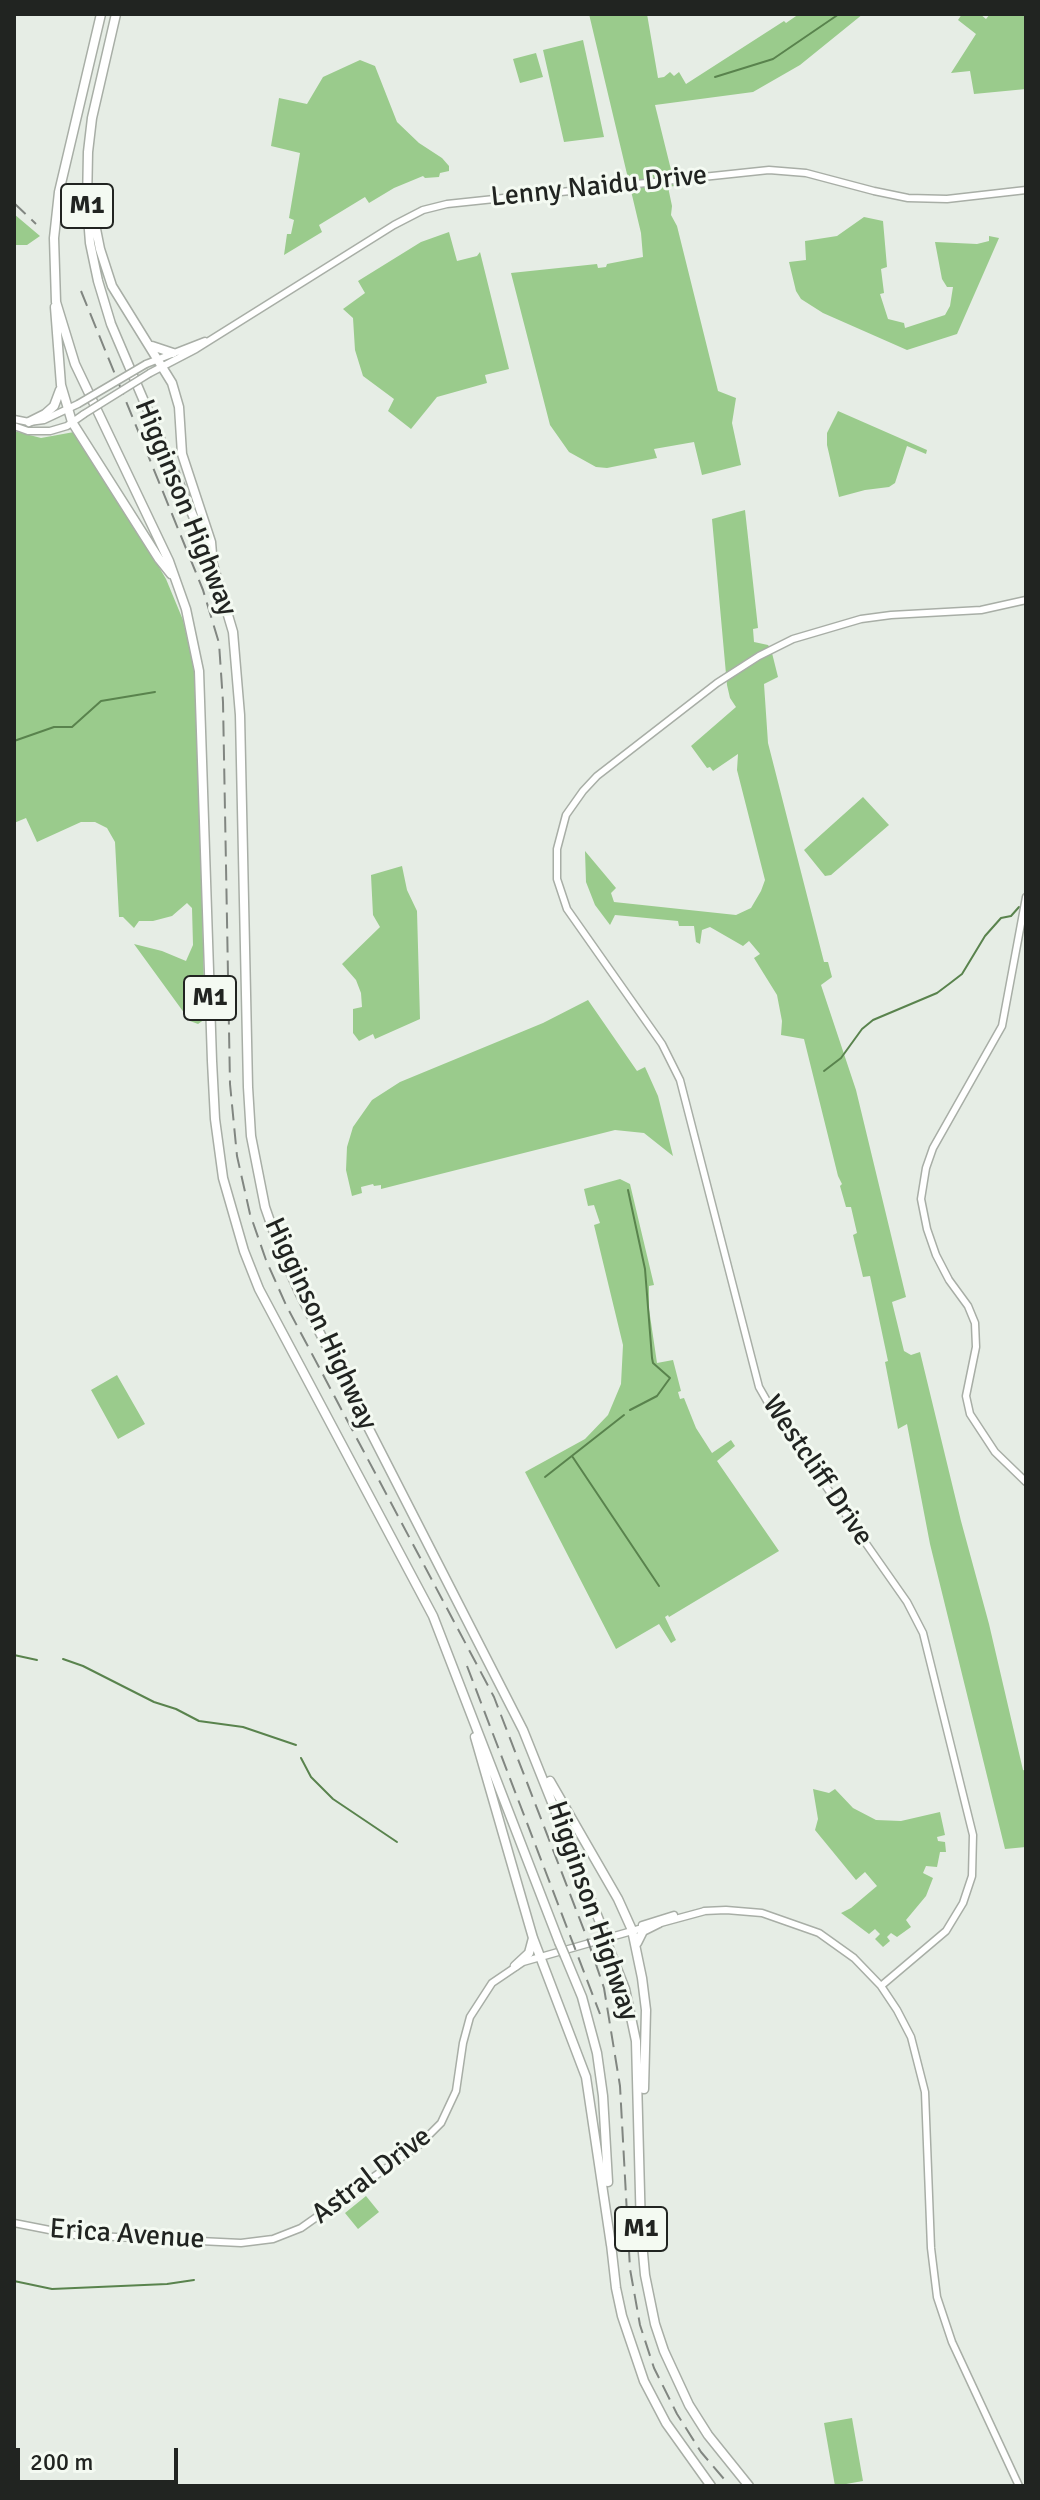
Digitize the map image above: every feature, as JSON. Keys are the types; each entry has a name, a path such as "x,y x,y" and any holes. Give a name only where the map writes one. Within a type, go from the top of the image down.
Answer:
{"highway":[{"name":"Higginson Highway","path":"101,14 59,192 54,238 56,302 75,364 175,578 199,671 212,1061 215,1119 223,1178 244,1251 259,1289 415,1579 447,1649 585,2008 601,2075 611,2245 622,2316 644,2381 666,2423 711,2486"},
{"name":"Higginson Highway","path":"116,14 92,118 87,184 90,243 103,303 211,558 233,632 239,674 248,1087 251,1136 265,1207 300,1294 523,1730 601,1925 625,1989 636,2041 643,2254 655,2324 689,2405 708,2435 749,2486"},
{"path":"87,184 97,237 112,286 161,362 179,407 182,454 211,542 211,558"},
{"path":"56,302 54,315 61,385 72,422 159,559 175,578"},
{"path":"148,343 173,353"},
{"path":"29,422 54,406 61,385"},
{"path":"460,1687 533,1938 586,2077 611,2245"},
{"path":"523,1730 632,1930 646,2021 640,2125"},
{"path":"636,1945 640,1934 659,1921"},
{"path":"515,1966 529,1953 533,1938"}],"street":[{"name":"Lenny Naidu Drive","path":"29,422 49,419 68,410 146,364 196,349 394,225 423,210 447,204 769,170 806,173 874,191 918,198 947,199 1026,190"},
{"name":"Lenny Naidu Drive","path":"72,422 150,373 173,353 205,341"},
{"path":"15,421 29,422"},
{"path":"15,421 44,432 72,422"},
{"name":"Westcliff Drive","path":"881,1986 946,1931 963,1903 972,1876 973,1835 923,1633 907,1602 759,1387 680,1080 662,1044 567,909 557,879 557,849 566,815 597,776 717,683 759,656 793,639 861,619 981,610 1026,600"},
{"path":"1026,897 1002,1026 933,1148 921,1199 936,1255 975,1323 976,1347 966,1396 970,1414 995,1452 1026,1482"},
{"path":"659,1921 705,1911"},
{"path":"659,1921 705,1911 754,1912 801,1925 847,1952 881,1986 897,2010 911,2037 925,2092 932,2267 941,2309 952,2342 1019,2486"},
{"name":"Astral Drive","path":"241,2243 273,2239 314,2221 434,2132 447,2116 456,2091 463,2043 475,2006 492,1983 515,1966 659,1921"},
{"name":"Erica Avenue","path":"14,2223 75,2235 241,2243"}],"green space":[{"path":"589,14 647,14 658,78 670,72 674,76 679,72 686,84 799,14 863,14 800,65 753,92 655,105 675,186 668,187 671,215 677,226 718,391 736,398 732,423 741,465 702,475 694,442 654,449 657,458 607,468 596,467 569,452 550,425 511,273 597,264 598,268 643,257 641,233"},
{"path":"962,14 980,14 986,19 990,14 1026,14 1026,89 974,94 970,71 951,73 976,34 958,20"},
{"path":"583,40 604,137 564,142 543,50"},
{"path":"536,53 543,77 520,83 513,59"},
{"path":"360,60 375,66 397,122 419,143 442,158 449,171 440,173 439,177 423,176 369,203 365,197 319,225 322,232 284,255 287,234 291,234 294,220 289,218 300,153 271,146 279,98 307,104 323,77"},
{"path":"14,214 40,236 27,245 14,245"},
{"path":"864,217 883,221 887,267 881,269 884,293 880,294 888,319 904,323 905,328 945,315 950,306 953,287 947,287 942,279 935,242 977,244 989,241 989,236 999,238 957,334 907,350 823,313 801,299 789,262 806,260 805,241 837,236"},
{"path":"449,232 457,261 477,256 480,252 509,369 485,375 487,383 437,397 411,429 388,411 394,399 363,376 355,350 353,318 343,309 365,293 358,281 421,242"},
{"path":"838,411 927,450 926,454 907,446 895,483 889,487 839,497 827,445 827,433"},
{"path":"14,431 41,438 74,432 166,579 183,620 196,678 205,1019 198,1024 190,1021 134,944 186,961 193,945 192,908 187,903 172,916 139,921 134,928 119,917 115,842 107,828 95,822 81,822 37,842 26,818 14,823"},
{"path":"745,510 758,628 753,629 754,642 768,645 771,649 778,677 764,684 768,743 824,962 828,962 832,977 821,985 856,1090 906,1297 892,1302 904,1351 911,1355 920,1352 1023,1770 1026,1771 1026,1847 1005,1849 930,1544 907,1424 898,1429 885,1362 888,1361 870,1276 863,1277 853,1235 857,1233 851,1207 846,1207 840,1186 842,1184 804,1039 781,1035 777,995 754,958 760,954 749,941 743,946 710,927 702,930 700,944 696,942 694,926 679,926 678,921 615,915 610,925 595,905 586,882 585,851 616,888 611,893 614,902 736,915 751,908 761,891 765,880 737,770 738,754 713,771 707,768 691,746 736,707 727,685 712,519"},
{"path":"863,797 889,825 831,875 825,876 804,850"},
{"path":"402,866 407,890 417,911 420,1019 375,1039 373,1034 359,1041 353,1033 353,1009 362,1007 361,993 356,980 342,964 380,927 373,915 371,875"},
{"path":"588,1000 637,1071 645,1067 658,1096 673,1156 644,1133 615,1130 381,1189 381,1185 373,1184 361,1187 362,1193 352,1196 346,1170 347,1147 353,1127 372,1100 400,1082 543,1023"},
{"path":"620,1179 630,1184 654,1285 649,1286 649,1309 657,1363 673,1360 680,1399 684,1398 696,1428 712,1453 731,1440 735,1446 717,1461 779,1551 665,1617 676,1640 671,1643 659,1624 616,1649 525,1472 585,1439 608,1415 621,1384 623,1345 594,1225 600,1223 594,1205 588,1206 584,1189"},
{"path":"117,1375 145,1424 118,1439 91,1390"},
{"path":"813,1789 829,1793 835,1789 853,1808 876,1820 901,1821 940,1812 945,1835 937,1837 938,1841 945,1842 946,1852 940,1852 937,1867 926,1866 923,1873 933,1878 926,1896 906,1920 911,1927 897,1937 891,1933 887,1937 890,1941 883,1947 875,1939 880,1934 875,1929 869,1934 841,1913 877,1886 865,1872 856,1880 815,1830 818,1819"},
{"path":"366,2196 379,2212 358,2229 345,2213"},
{"path":"852,2418 863,2481 835,2486 824,2423"}],"waterway":[{"path":"715,77 773,59 839,14"},
{"path":"14,741 54,727 72,727 101,701 155,692"},
{"path":"824,1071 841,1058 862,1029 873,1020 937,993 962,974 985,936 1001,918 1011,916 1019,907"},
{"path":"628,1190 645,1269 653,1363 670,1378 657,1396 630,1410"},
{"path":"545,1477 624,1415"},
{"path":"572,1456 659,1586"},
{"path":"14,1655 37,1660"},
{"path":"63,1659 199,1721 243,1727 296,1745"},
{"path":"301,1758 311,1777 333,1799 397,1842"},
{"path":"14,2281 52,2289 194,2280"}],"railway":[{"path":"14,203 36,224"},
{"path":"81,291 203,590 219,643 223,702 230,1084 237,1156 250,1214 286,1305 494,1697 587,1938 604,1988 620,2086 630,2269 640,2325 654,2368 677,2414 701,2452 730,2486"},
{"path":"467,1666 600,2014"}]}
